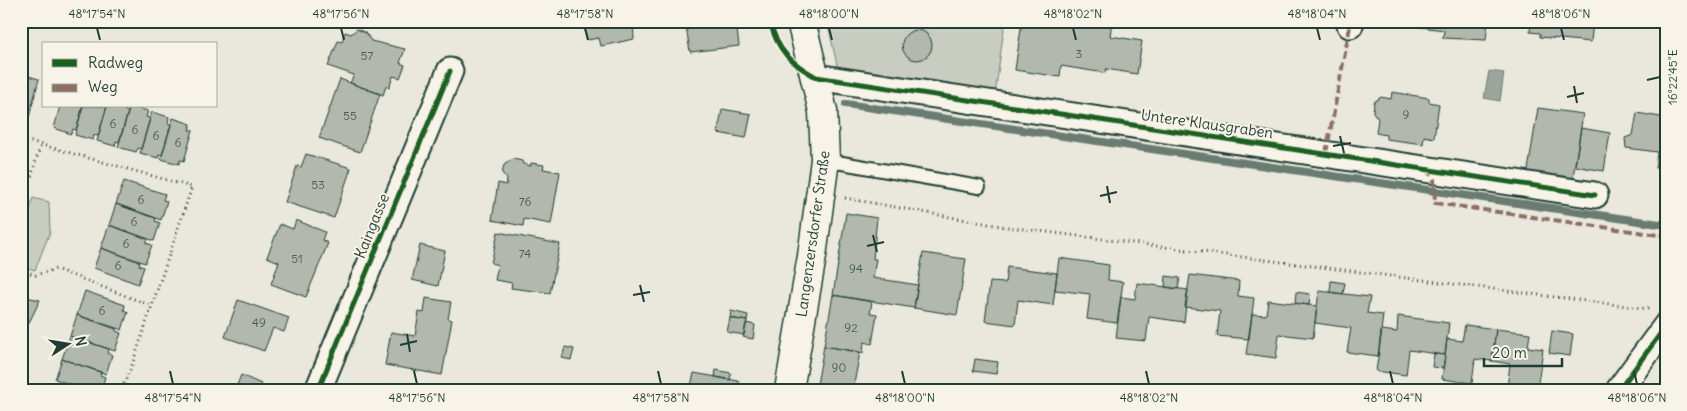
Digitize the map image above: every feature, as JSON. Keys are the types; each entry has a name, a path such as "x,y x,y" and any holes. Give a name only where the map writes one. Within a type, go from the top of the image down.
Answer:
{"main road":[{"name":"Langenzersdorfer Straße","path":"789,390 812,256 825,160 823,111 801,21"}],"street":[{"name":"Kaingasse","path":"318,390 450,71"},
{"name":"Untere Klausgraben","path":"816,77 1595,195"},
{"path":"1619,390 1666,326"}],"lane":[{"path":"825,160 979,187"}],"path":[{"path":"21,138 192,188 121,390"},
{"path":"21,210 41,144"},
{"path":"820,194 1000,226 1649,309"},
{"path":"21,270 36,275 56,269 152,306"}],"shaded area":[{"path":"827,21 1005,21 995,95 838,69"},
{"path":"1489,71 1504,73 1500,101 1484,98"},
{"path":"33,198 49,202 50,232 35,270 21,266 21,240"}],"building":[{"path":"583,21 633,21 634,39 601,46 599,38 587,40"},
{"path":"678,21 727,21 679,27"},
{"path":"736,21 739,46 690,52 686,26"},
{"path":"1022,21 1055,21 1076,24 1077,21 1112,21 1110,36 1142,41 1137,74 1106,69 1105,73 1061,66 1060,77 1015,70"},
{"path":"1414,21 1488,21 1486,40 1443,38 1444,30 1413,26"},
{"path":"1531,21 1593,21 1591,42 1540,37 1540,33 1530,32"},
{"path":"357,29 366,33 371,41 405,49 400,63 405,65 400,78 393,76 389,88 386,86 383,95 350,83 354,75 328,66 338,41 342,42 345,32 351,34"},
{"path":"917,30 928,34 932,45 928,56 917,60 906,56 902,45 906,34"},
{"path":"21,74 39,79 28,121 21,120"},
{"path":"340,79 380,94 360,152 319,138"},
{"path":"1392,92 1429,98 1429,102 1439,104 1434,138 1424,136 1423,144 1386,139 1386,135 1376,133 1378,119 1373,112 1374,102 1381,97 1391,99"},
{"path":"59,108 82,108 76,130 73,129 71,134 54,128"},
{"path":"82,108 106,108 98,136 94,135 93,140 75,135"},
{"path":"106,108 126,108 125,111 128,112 119,142 116,141 115,146 97,141"},
{"path":"129,108 148,111 146,117 150,118 141,149 138,148 136,152 118,147"},
{"path":"1538,108 1583,114 1572,183 1527,176"},
{"path":"722,109 751,114 746,138 718,133"},
{"path":"152,112 169,117 168,123 171,124 162,155 159,154 158,158 140,153"},
{"path":"1637,113 1666,118 1666,169 1655,168 1657,152 1626,148 1625,138 1633,135"},
{"path":"173,118 191,124 189,130 193,130 184,161 180,160 179,164 161,159"},
{"path":"1581,128 1610,133 1604,171 1575,166"},
{"path":"306,154 351,168 334,218 285,202 297,166 301,167"},
{"path":"513,159 531,166 531,163 544,165 543,169 560,172 551,224 524,219 523,226 492,220 498,183 506,185 507,179 502,173 504,165"},
{"path":"124,181 165,194 163,200 167,201 161,220 116,204"},
{"path":"116,204 156,218 155,221 160,223 154,241 109,225"},
{"path":"846,213 877,218 873,259 876,259 873,278 918,285 914,308 833,295"},
{"path":"296,220 325,232 322,240 328,243 306,297 271,284 279,262 267,257 280,224 293,229"},
{"path":"109,225 148,239 146,243 152,245 145,263 101,248"},
{"path":"498,232 560,244 550,293 511,288 512,283 495,280 498,265 491,263"},
{"path":"420,245 445,251 438,286 412,280"},
{"path":"101,248 140,262 139,265 144,267 138,284 94,268"},
{"path":"923,253 966,259 957,315 914,308"},
{"path":"1059,258 1109,265 1108,280 1123,282 1117,323 1087,319 1090,294 1055,290"},
{"path":"1007,267 1057,273 1053,305 1018,300 1015,325 985,321 990,282 1005,283"},
{"path":"1190,275 1239,281 1238,296 1254,298 1249,339 1217,336 1220,311 1185,307"},
{"path":"1166,276 1180,278 1178,289 1165,287"},
{"path":"1331,281 1345,283 1343,294 1330,292"},
{"path":"1137,283 1188,290 1184,322 1149,317 1146,341 1116,338 1121,297 1135,299"},
{"path":"85,291 125,305 124,310 128,312 122,330 77,315"},
{"path":"1319,291 1370,297 1367,313 1383,315 1378,356 1347,352 1351,328 1315,323"},
{"path":"1296,292 1310,294 1309,305 1295,303"},
{"path":"833,295 872,302 870,313 877,314 872,344 864,342 863,353 824,346"},
{"path":"21,296 40,300 21,339"},
{"path":"426,298 451,302 448,319 452,320 442,375 385,365 391,332 415,336 419,312 424,313"},
{"path":"238,300 289,318 284,332 273,328 264,351 225,337"},
{"path":"1268,300 1317,306 1313,338 1279,334 1276,358 1246,354 1252,314 1266,315"},
{"path":"731,311 748,315 747,321 730,318"},
{"path":"77,315 116,329 116,331 121,333 115,351 70,336"},
{"path":"1398,316 1449,323 1445,355 1409,350 1406,375 1376,371 1382,330 1397,332"},
{"path":"730,318 747,321 744,335 727,332"},
{"path":"746,323 755,325 753,339 743,337"},
{"path":"1465,325 1496,329 1492,361 1475,359 1472,383 1442,379 1447,339 1462,341"},
{"path":"1496,329 1530,333 1528,347 1543,349 1537,390 1507,388 1510,364 1492,361"},
{"path":"1552,331 1573,334 1570,356 1549,353"},
{"path":"70,336 109,349 107,353 112,355 106,374 62,359"},
{"path":"824,346 860,352 854,384 887,390 816,390"},
{"path":"565,347 574,349 571,360 562,358"},
{"path":"1434,354 1445,355 1443,368 1432,367"},
{"path":"62,359 101,372 100,375 105,377 101,390 86,390 55,379"},
{"path":"975,359 998,362 996,374 973,371"},
{"path":"716,370 731,373 730,380 715,377"},
{"path":"694,373 739,381 738,390 690,390"},
{"path":"241,375 261,384 259,390 235,390"},
{"path":"386,385 412,390 384,390"}],"waterway":[{"path":"846,104 1666,225"}],"marked path":[{"path":"1326,153 1351,21"},
{"path":"1427,169 1434,179 1435,203 1666,236"}],"cycle path":[{"path":"770,21 777,40 786,55 799,67 816,77 1595,195"},
{"path":"318,390 450,71"},
{"path":"1619,390 1666,326"}]}
